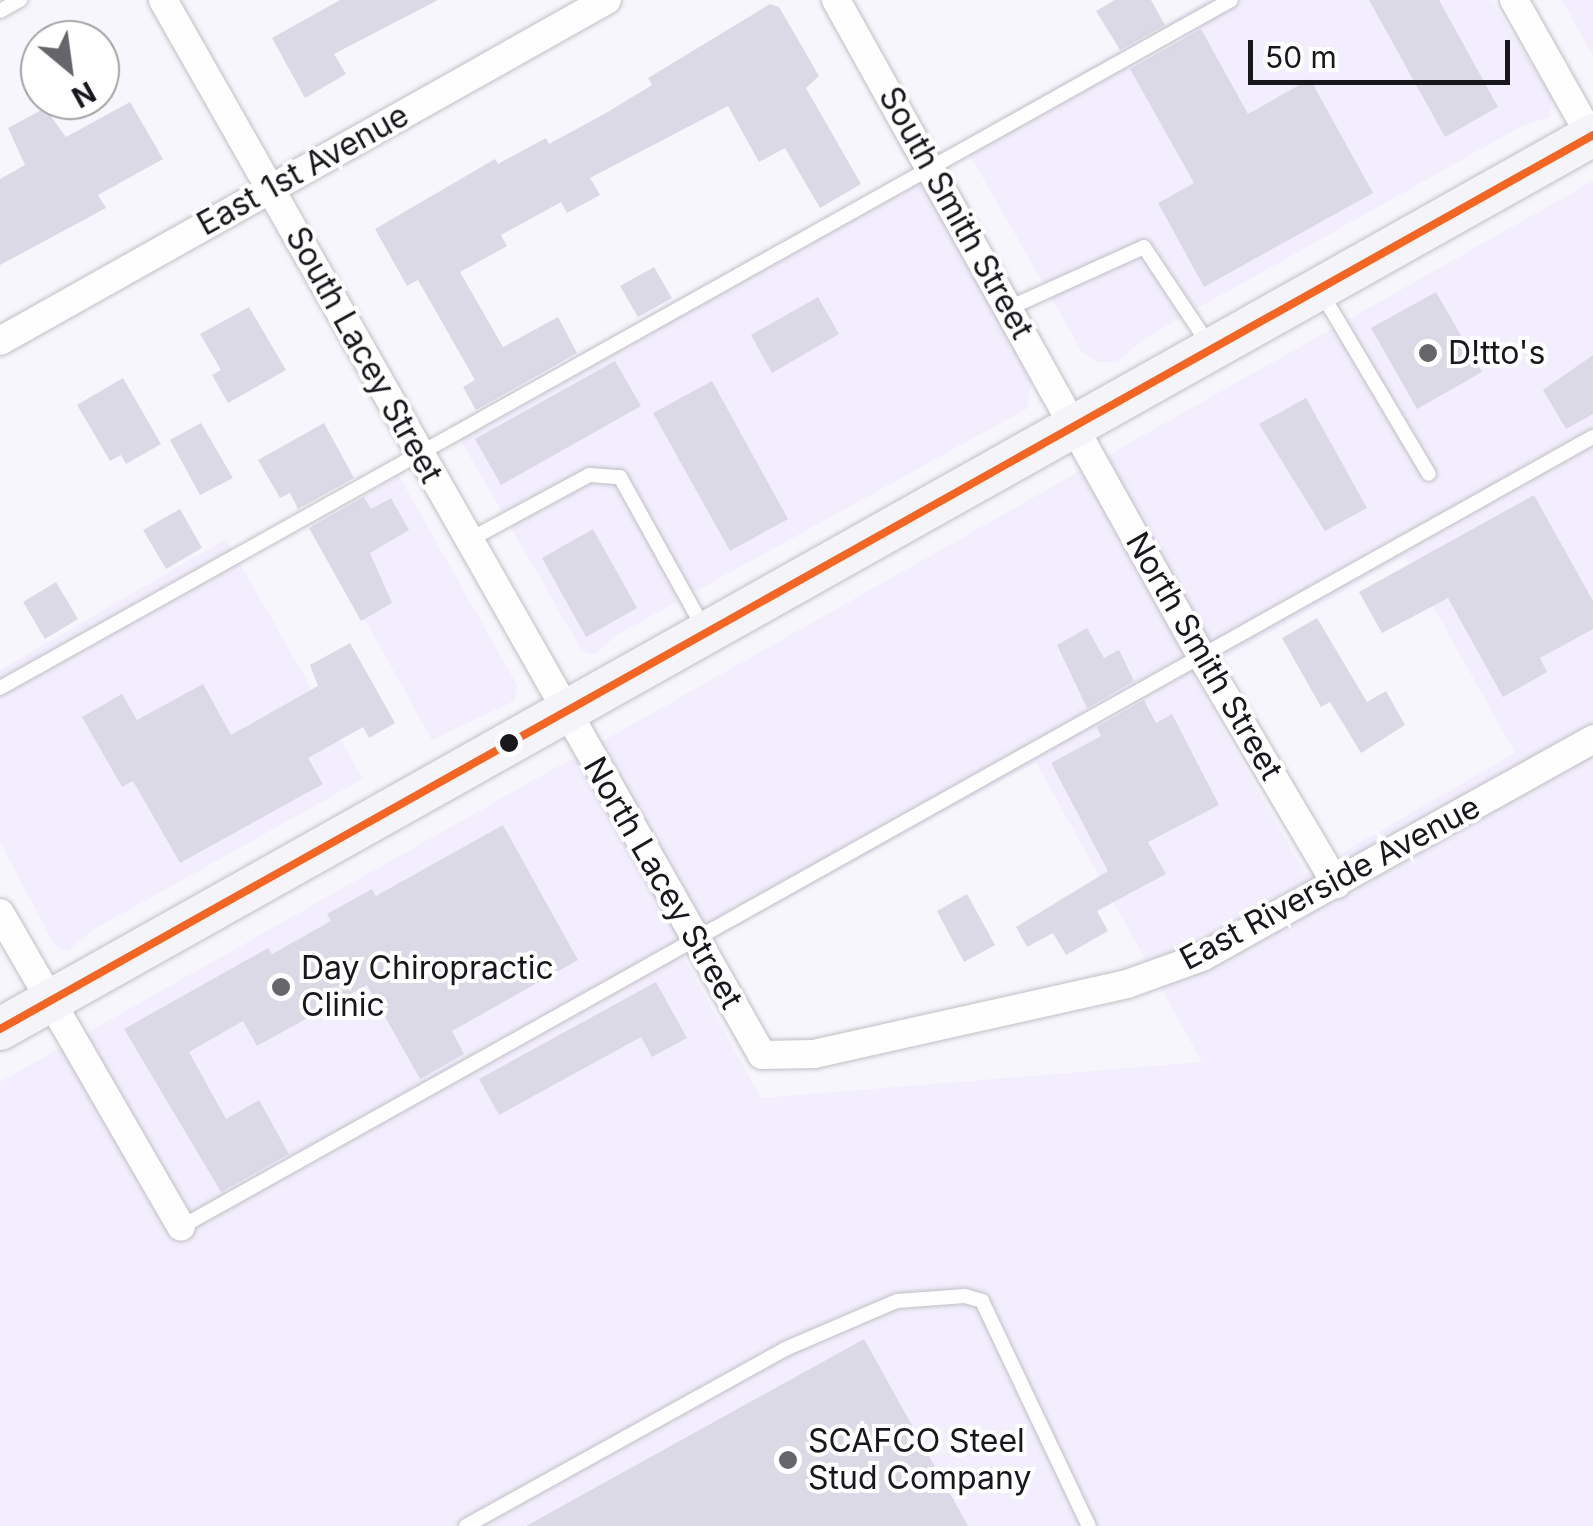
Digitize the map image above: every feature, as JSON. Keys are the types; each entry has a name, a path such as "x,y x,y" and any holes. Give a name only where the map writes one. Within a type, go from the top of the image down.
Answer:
{"main road":[{"path":"0,1029 1592,137"}],"street":[{"name":"South Lacey Street","path":"163,0 565,710"},
{"name":"East 1st Avenue","path":"0,341 607,0"},
{"name":"South Smith Street","path":"836,0 1076,426"},
{"path":"1514,0 1592,137"},
{"name":"North Smith Street","path":"1076,426 1202,657 1336,884"},
{"name":"North Lacey Street","path":"565,710 762,1055"},
{"name":"East Riverside Avenue","path":"762,1055 814,1054 1127,984 1202,957 1593,740"},
{"path":"0,914 181,1228"}],"lane":[{"path":"0,11 20,0"},
{"path":"0,688 1231,0"},
{"path":"1009,308 1144,247 1212,350"},
{"path":"1319,289 1429,474"},
{"path":"181,1228 1593,436"},
{"path":"469,540 590,476 620,477 706,632"},
{"path":"466,1526 785,1349 897,1301 965,1296 982,1302 1089,1526"}],"shaded area":[{"path":"1208,0 1491,0 1552,97 1550,117 1520,127 1145,338 1117,362 1098,362 1082,352 962,141"},
{"path":"1562,0 1593,0 1593,56"},
{"path":"915,168 1031,379 1028,408 615,636 595,655 582,651 452,425"},
{"path":"1593,181 1593,1526 0,1526 0,1082","holes":["1405,556 1515,753 1305,874 1193,676","1036,762 1202,1062 761,1098 683,956"]},
{"path":"399,476 517,685 514,701 432,740 312,524"},
{"path":"226,539 363,779 94,929 68,951 55,946 0,842 0,670"}],"building":[{"path":"340,0 438,0 334,54 346,74 305,98 272,38"},
{"path":"1115,0 1151,0 1165,25 1120,50 1096,11"},
{"path":"1369,0 1439,0 1498,107 1445,137"},
{"path":"770,4 779,7 819,76 806,88 861,184 820,208 785,148 759,162 728,106 590,178 600,195 567,213 561,202 501,235 507,246 460,272 503,347 558,317 577,353 476,410 463,387 475,380 418,280 407,286 375,229 495,159 498,164 546,138 549,144 606,113 652,85 648,78"},
{"path":"1201,29 1248,114 1310,79 1373,193 1204,287 1158,203 1194,183 1130,69"},
{"path":"130,102 163,159 98,195 106,208 0,265 0,179 25,165 8,128 23,120 54,120 66,137 97,120 120,120 120,107"},
{"path":"654,267 672,298 638,317 620,286"},
{"name":"D!tto's","path":"1436,292 1482,372 1417,409 1371,328"},
{"path":"818,297 839,334 772,373 751,335"},
{"path":"249,307 286,370 228,403 212,375 221,370 200,334"},
{"path":"1593,355 1593,414 1566,429 1543,390"},
{"path":"615,361 641,406 501,485 475,439"},
{"path":"123,378 161,444 126,464 121,455 110,461 77,405"},
{"path":"712,381 788,519 730,551 653,413"},
{"path":"1306,398 1367,508 1325,531 1259,424"},
{"path":"201,423 233,478 200,495 170,440"},
{"path":"324,423 354,478 298,509 290,493 280,498 258,460"},
{"path":"1534,495 1593,601 1593,629 1540,658 1547,672 1503,697 1448,598 1382,633 1359,592"},
{"path":"364,497 371,509 391,498 409,530 370,553 392,603 361,621 309,528"},
{"path":"180,509 202,548 166,569 143,530"},
{"path":"593,529 637,608 586,637 542,558"},
{"path":"56,582 78,619 45,639 23,602"},
{"path":"1317,618 1367,702 1386,691 1405,725 1361,753 1330,702 1321,707 1282,638"},
{"path":"1087,628 1104,658 1119,650 1134,681 1087,708 1057,645"},
{"path":"350,643 395,723 369,738 363,727 308,758 323,784 180,863 133,781 122,787 82,717 122,694 137,720 203,684 231,735 318,686 310,665"},
{"path":"1144,700 1156,723 1172,714 1219,805 1148,842 1166,874 1097,911 1108,931 1066,955 1053,933 1027,947 1016,927 1108,871 1051,763 1101,736 1097,727"},
{"path":"503,825 578,960 452,1031 464,1054 420,1079 367,985 257,1046 243,1021 189,1052 226,1119 259,1100 289,1154 221,1192 124,1029 268,948 272,954 331,921 327,914 372,889 376,896"},
{"path":"967,894 995,945 964,962 937,911"},
{"path":"656,982 687,1038 652,1057 641,1037 499,1115 479,1079"},
{"name":"SCAFCO Steel Stud Company","path":"864,1339 968,1526 526,1526"}],"transit line":[{"path":"0,1029 1593,135"}],"place":[{"name":"D!tto's","path":"1428,353"},
{"name":"Day Chiropractic Clinic","path":"281,987"},
{"name":"SCAFCO Steel Stud Company","path":"788,1460"}]}
